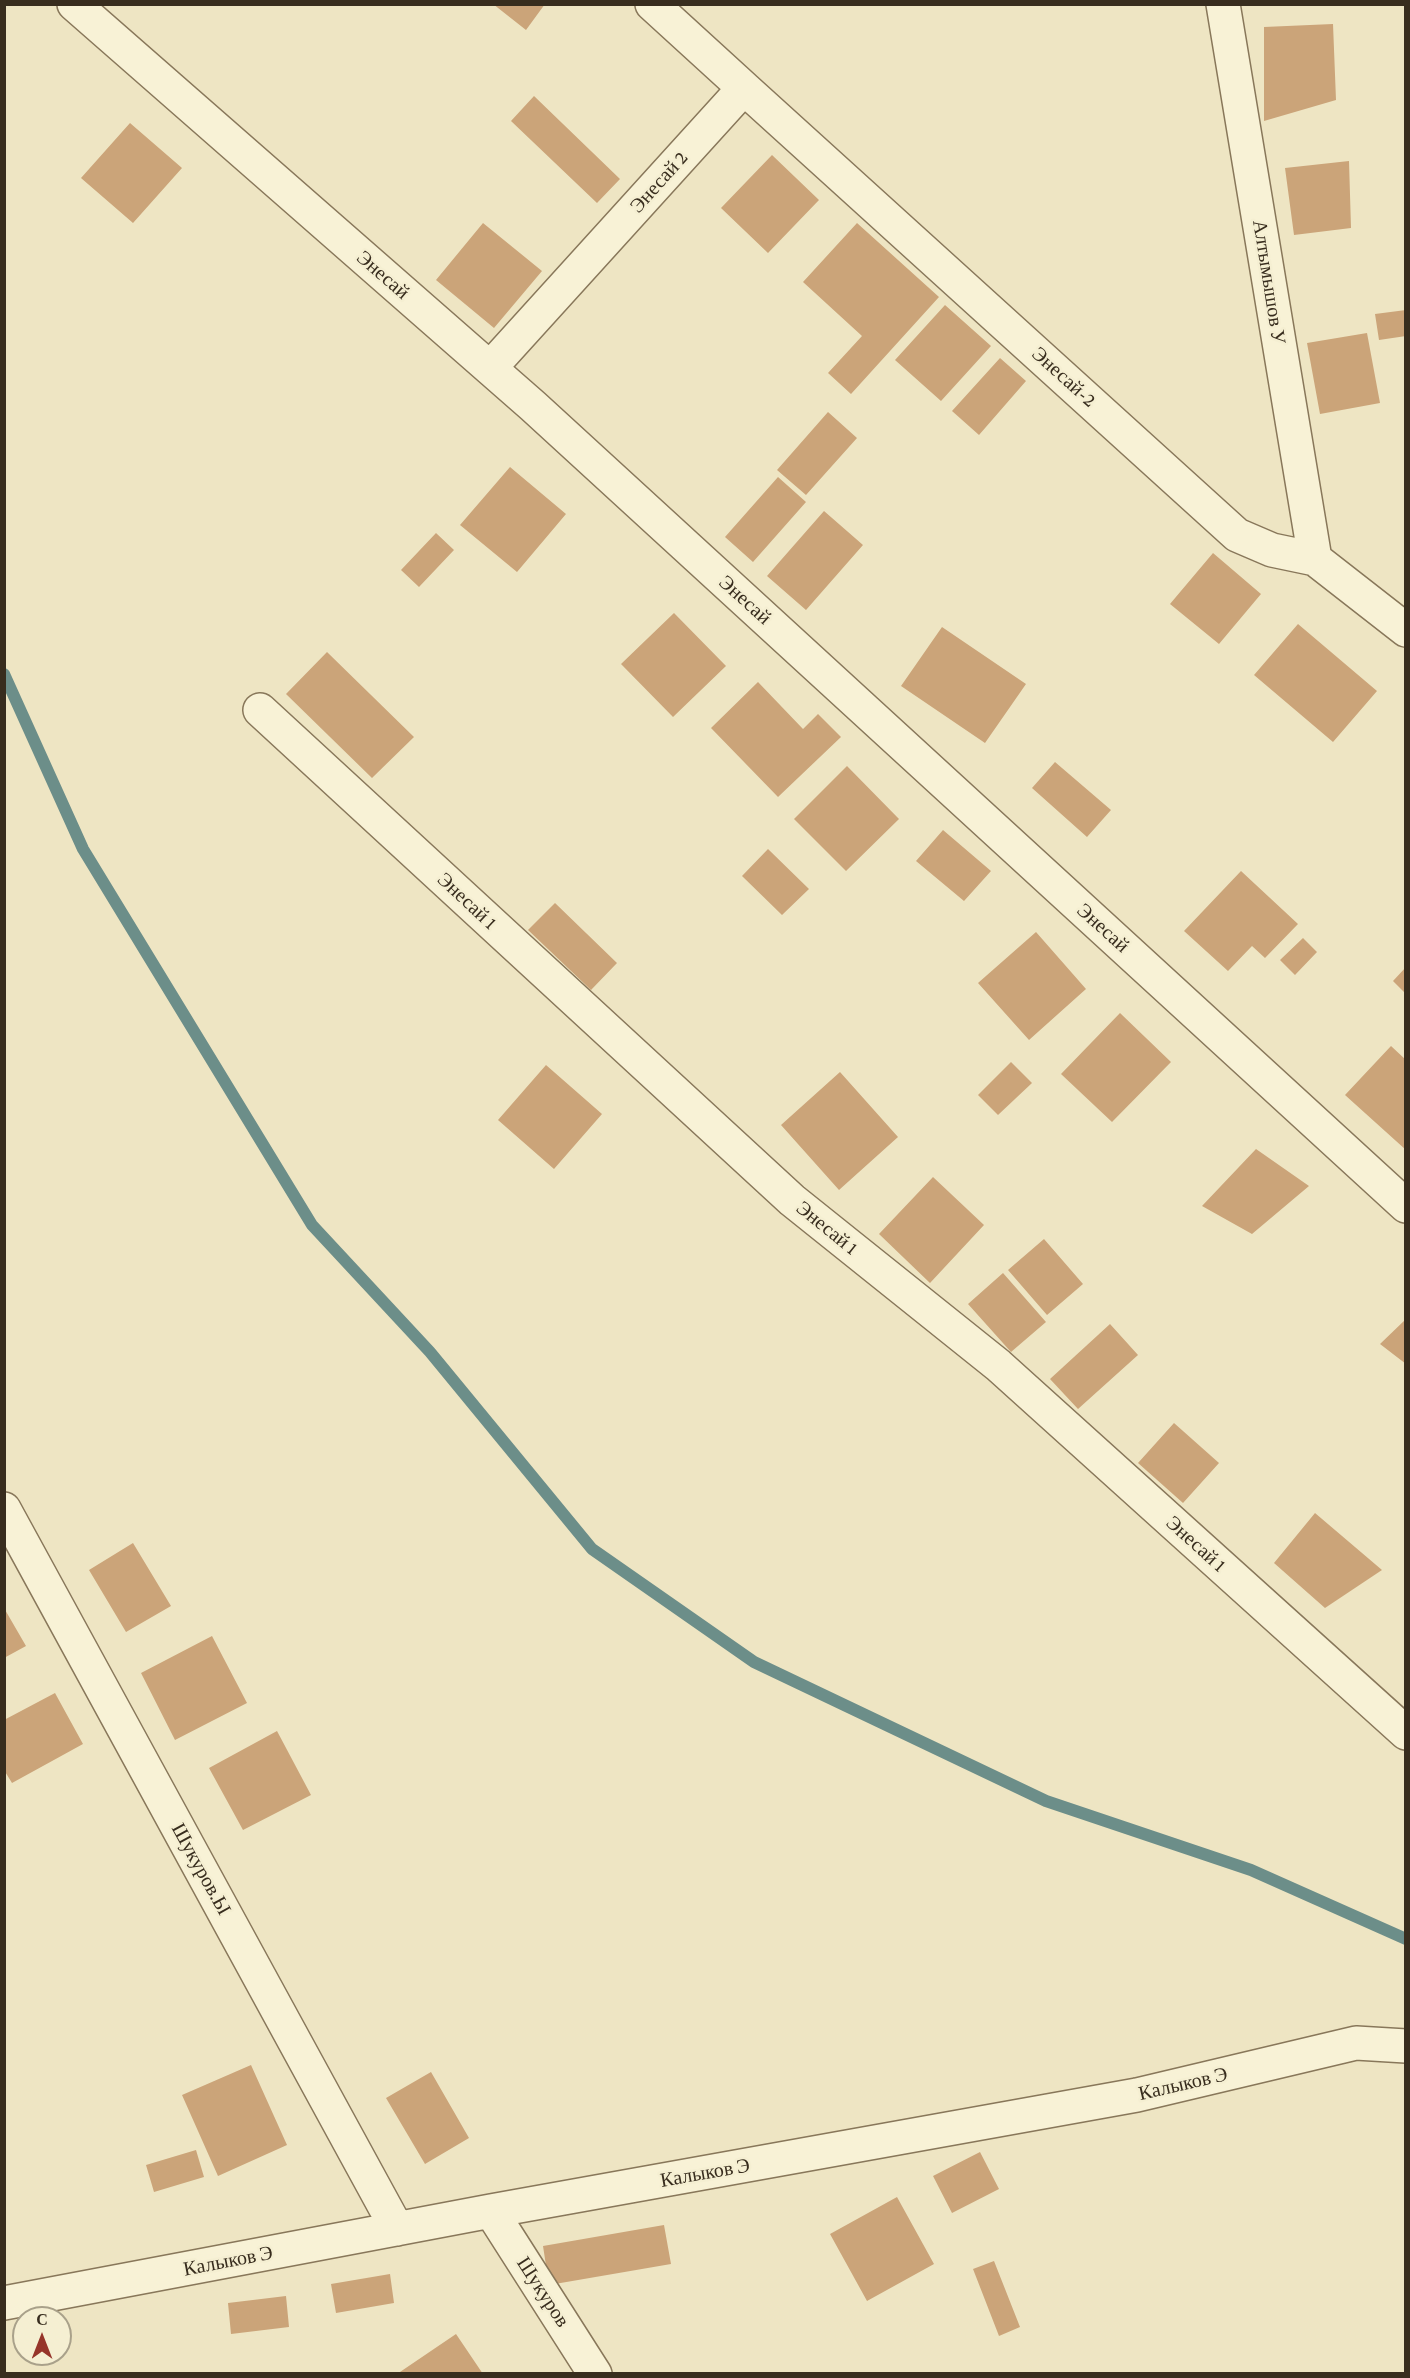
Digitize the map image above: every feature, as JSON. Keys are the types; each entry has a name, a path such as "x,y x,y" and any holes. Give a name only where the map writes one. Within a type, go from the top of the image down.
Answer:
{"street":[{"name":"Энесай","path":"74,4 490,368 1406,1206"},
{"path":"652,4 744,87"},
{"name":"Алтымышов У","path":"1223,4 1315,559"},
{"name":"Энесай 2","path":"490,368 744,87"},
{"name":"Энесай-2","path":"744,87 1237,535 1272,550 1315,559 1406,630"},
{"name":"Энесай 1","path":"260,710 792,1200 998,1365 1406,1734"},
{"name":"Шукуров.Ы","path":"4,1509 397,2229"},
{"name":"Калыков Э","path":"4,2303 491,2211 1137,2095 1356,2043 1406,2046"},
{"name":"Шукуров","path":"491,2211 595,2373"}],"building":[{"path":"493,4 545,4 526,30"},
{"path":"1333,24 1336,100 1264,121 1264,27"},
{"path":"534,96 620,179 597,203 511,121"},
{"path":"130,123 182,168 133,223 81,178"},
{"path":"772,155 819,200 768,253 721,208"},
{"path":"1349,161 1351,228 1294,235 1285,168"},
{"path":"483,223 542,271 494,328 436,280"},
{"path":"857,223 939,297 851,394 828,373 862,336 803,282"},
{"path":"945,305 991,346 941,401 895,360"},
{"path":"1406,310 1406,336 1379,340 1375,314"},
{"path":"1367,333 1380,403 1320,414 1307,343"},
{"path":"1000,358 1026,381 979,435 952,411"},
{"path":"828,412 857,438 806,495 777,470"},
{"path":"510,467 566,514 517,572 460,525"},
{"path":"778,477 806,502 753,562 725,537"},
{"path":"824,511 863,545 806,610 767,576"},
{"path":"436,533 454,550 419,587 401,570"},
{"path":"1213,553 1261,594 1219,644 1170,604"},
{"path":"674,613 726,666 673,717 621,664"},
{"path":"1298,624 1377,691 1333,742 1254,675"},
{"path":"942,627 1026,684 985,743 901,686"},
{"path":"327,652 414,737 372,778 286,694"},
{"path":"758,682 803,729 818,714 841,737 778,797 711,728"},
{"path":"1055,762 1111,810 1087,837 1032,788"},
{"path":"847,766 899,819 846,871 794,819"},
{"path":"943,830 991,871 964,901 916,861"},
{"path":"768,849 809,889 782,915 742,876"},
{"path":"1241,871 1298,924 1265,958 1252,946 1228,971 1184,931"},
{"path":"555,903 617,963 591,990 528,930"},
{"path":"1036,932 1086,989 1029,1040 978,983"},
{"path":"1303,938 1317,952 1295,975 1280,960"},
{"path":"1406,967 1406,994 1393,981"},
{"path":"1120,1013 1171,1062 1112,1122 1061,1074"},
{"path":"1391,1046 1406,1060 1406,1150 1345,1095"},
{"path":"1011,1062 1032,1083 998,1115 978,1095"},
{"path":"546,1065 602,1114 554,1169 498,1120"},
{"path":"840,1072 898,1137 839,1190 781,1125"},
{"path":"1256,1149 1309,1186 1252,1234 1202,1206"},
{"path":"933,1177 984,1225 930,1283 879,1234"},
{"path":"1044,1239 1083,1284 1047,1315 1008,1270"},
{"path":"1003,1273 1046,1322 1011,1352 968,1304"},
{"path":"1406,1319 1406,1364 1380,1344"},
{"path":"1110,1324 1138,1355 1078,1409 1050,1379"},
{"path":"1174,1423 1219,1463 1183,1503 1138,1463"},
{"path":"1315,1513 1382,1570 1325,1608 1274,1563"},
{"path":"133,1543 171,1606 126,1632 89,1570"},
{"path":"4,1608 26,1646 4,1658"},
{"path":"212,1636 247,1703 175,1740 141,1673"},
{"path":"55,1693 83,1744 12,1783 4,1770 4,1720"},
{"path":"277,1731 311,1795 243,1830 209,1768"},
{"path":"251,2065 287,2145 218,2176 182,2095"},
{"path":"431,2072 469,2138 425,2164 386,2098"},
{"path":"196,2150 204,2177 154,2192 146,2165"},
{"path":"980,2152 999,2189 952,2213 933,2176"},
{"path":"897,2197 934,2264 867,2301 830,2234"},
{"path":"664,2225 671,2264 549,2285 543,2246"},
{"path":"994,2261 1020,2327 999,2336 973,2269"},
{"path":"390,2274 394,2303 336,2313 331,2284"},
{"path":"286,2296 289,2327 231,2334 228,2303"},
{"path":"456,2334 483,2374 397,2374"}],"waterway":[{"path":"4,674 83,849 312,1225 430,1352 592,1549 754,1662 1046,1801 1251,1870 1406,1939"}]}
